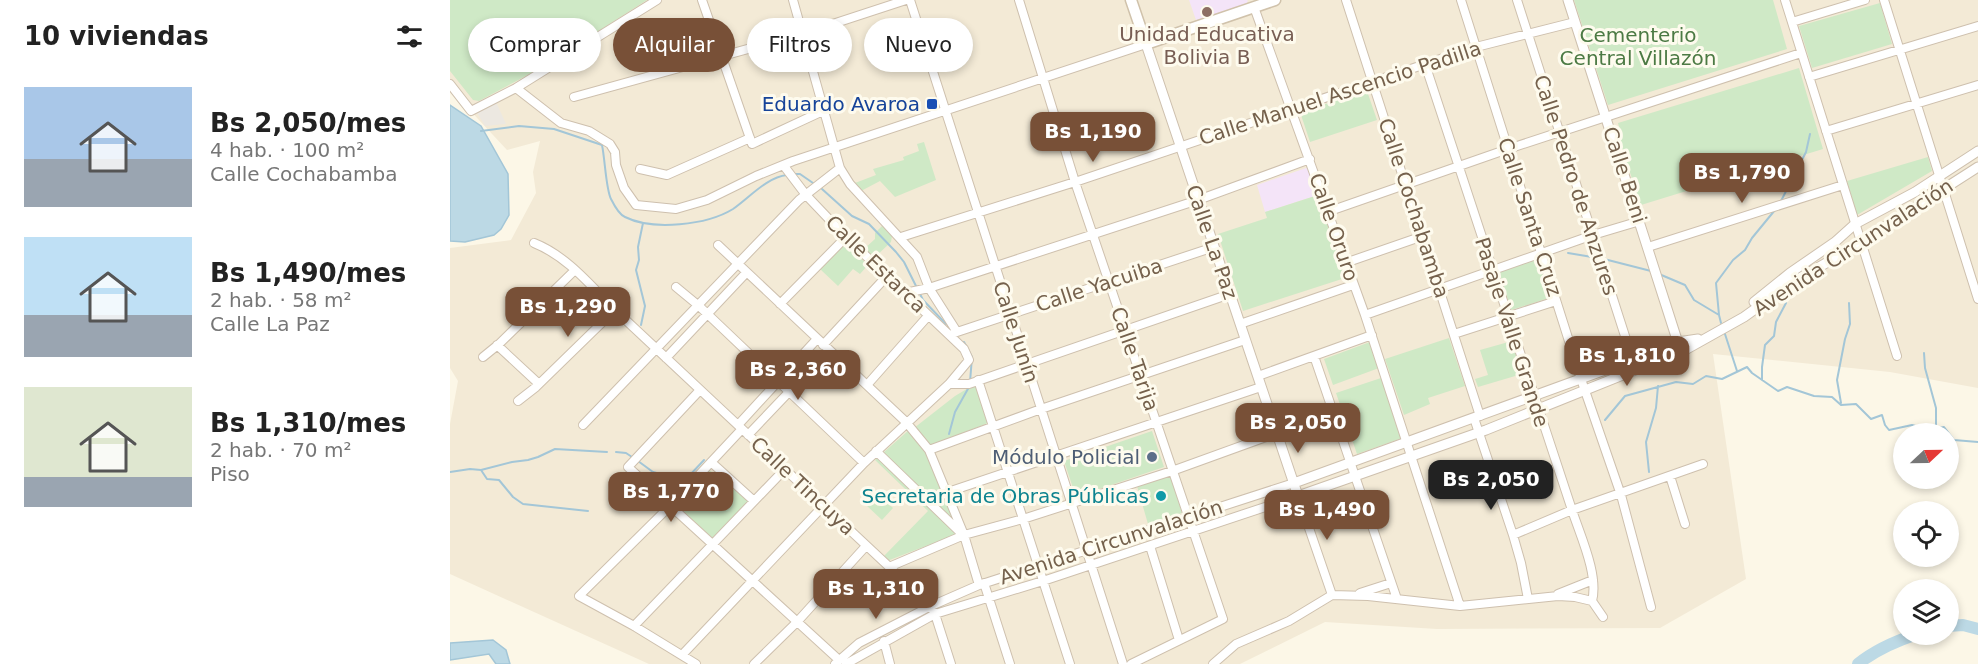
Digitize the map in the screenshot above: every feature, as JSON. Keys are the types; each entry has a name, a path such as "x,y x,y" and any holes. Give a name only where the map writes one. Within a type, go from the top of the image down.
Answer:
{"main road":[{"name":"Calle La Paz","path":"1131,0 1146,44"},
{"path":"1146,44 1253,3 1275,0"}],"street":[{"path":"450,84 471,111 516,88 657,0"},
{"path":"702,0 708,18"},
{"path":"794,0 798,18"},
{"path":"852,18 908,0"},
{"name":"Calle Junín","path":"908,0 1123,664"},
{"name":"Calle Tarija","path":"1019,0 1075,182 1223,619 1131,664"},
{"name":"Calle Cochabamba","path":"1346,0 1454,334 1479,432 1521,563 1528,599"},
{"name":"Calle Santa Cruz","path":"1461,0 1581,379 1621,495 1651,607"},
{"name":"Calle Pedro de Anzures","path":"1517,0 1636,369"},
{"name":"Calle Beni","path":"1568,0 1679,346"},
{"path":"1785,0 1897,356"},
{"path":"1792,22 1865,0"},
{"path":"1884,0 1978,299"},
{"name":"Calle Oruro","path":"1253,3 1372,335 1460,606"},
{"name":"Calle Manuel Ascencio Padilla","path":"901,237 1075,182 1476,47 1575,22"},
{"path":"1809,77 1978,26"},
{"path":"516,88 561,123 589,131 610,144 615,152 616,165 624,188 636,205 676,209 707,200 756,176 835,147 1146,44"},
{"name":"Calle La Paz","path":"1146,44 1298,496"},
{"path":"1327,212 1457,166 1801,53"},
{"name":"Pasaje Valle Grande","path":"1425,64 1572,510 1593,580 1592,601"},
{"path":"574,97 664,72"},
{"path":"727,72 751,141"},
{"path":"814,72 840,168 850,184 917,257 929,288 953,334"},
{"path":"1826,131 1978,85"},
{"path":"640,169 667,175 825,110"},
{"name":"Avenida Circunvalación","path":"1726,325 1790,273 1835,242 1855,224 1915,192 1978,152"},
{"path":"905,293 929,288 1198,200 1310,159"},
{"name":"Calle Estarca","path":"784,166 806,195 846,237 928,316 953,334 969,360 949,384"},
{"name":"Avenida Circunvalación","path":"840,663 859,644 930,606 982,584 1294,483 1632,359 1703,338 1744,317 1793,282 1978,167"},
{"path":"583,425 806,195 840,168"},
{"path":"1648,247 1843,184"},
{"path":"1365,315 1593,235 1640,221"},
{"path":"1346,262 1423,236"},
{"path":"780,304 846,237"},
{"name":"Calle Tincuya","path":"534,243 546,247 574,270 930,606 935,614 951,664"},
{"path":"718,245 906,422 929,450 989,598 1010,664"},
{"name":"Calle Yacuiba","path":"953,334 1214,247"},
{"path":"483,357 574,270"},
{"path":"666,358 746,273"},
{"path":"696,664 579,596 670,506 743,429 788,393 823,345 887,276"},
{"path":"1240,324 1353,285"},
{"path":"676,287 699,306 777,383 864,463"},
{"path":"682,655 864,463 949,384 969,384 1230,294"},
{"path":"1454,334 1556,301"},
{"path":"518,401 539,384 615,310"},
{"path":"867,385 928,316"},
{"path":"1258,376 1372,335"},
{"path":"929,450 992,426 1245,340"},
{"path":"497,345 539,384"},
{"path":"743,429 777,383 823,345"},
{"name":"Avenida Circunvalación","path":"840,663 935,614 1150,546 1479,432 1636,369 1679,346"},
{"path":"1314,356 1396,599"},
{"path":"978,380 1070,664"},
{"path":"927,500 1261,387"},
{"path":"700,390 628,467 753,580 840,663"},
{"path":"889,567 964,535 1023,519 1172,471 1277,434"},
{"path":"876,451 964,535"},
{"path":"711,462 754,501"},
{"path":"1513,535 1572,510 1621,495 1703,464"},
{"path":"634,626 784,469"},
{"path":"1670,476 1685,524"},
{"path":"1298,496 1332,595"},
{"path":"754,664 797,622 866,546"},
{"path":"1150,546 1179,640"},
{"path":"1552,596 1593,580"},
{"path":"1353,595 1391,583"},
{"path":"1213,664 1236,644 1289,621 1332,595 1460,606 1552,596 1575,597 1592,601 1603,617"},
{"path":"884,641 890,664"}],"shaded area":[{"path":"450,0 1978,0 1978,388 1890,372 1713,354 1746,579 1660,628 1437,629 1325,622 1240,664 649,664 450,574 450,424 458,381 450,368 450,248 511,240 536,193 533,172 540,141 507,150 450,89"},
{"name":"Unidad Educativa Bolivia B","path":"1189,0 1248,1 1246,4 1196,20"},
{"path":"496,102 506,124 485,126 477,113"},
{"path":"1306,168 1309,169 1318,195 1265,212 1257,185"}],"green space":[{"path":"450,0 647,0 619,18 613,18 613,22 601,30 601,18 468,18 468,72 533,72 479,101 473,100 450,71"},
{"name":"Cementerio Central Villazón","path":"1574,0 1773,0 1787,49 1608,105"},
{"path":"1880,3 1892,44 1812,68 1799,26"},
{"path":"1799,68 1823,149 1641,205 1619,140 1622,139 1618,123"},
{"path":"1367,91 1377,120 1310,142 1300,112"},
{"path":"924,142 936,180 895,197 880,181 861,191 855,183 876,175 873,169 904,160 903,157 919,151 917,144"},
{"path":"1928,157 1932,171 1857,215 1847,181"},
{"path":"1318,195 1345,278 1243,311 1218,234 1267,218 1265,212"},
{"path":"882,226 892,236 891,242 874,258 864,249 875,239 875,233"},
{"path":"842,245 846,245 868,265 860,274 853,269 838,286 820,269"},
{"path":"1540,258 1552,297 1511,310 1499,271"},
{"path":"1449,338 1465,386 1428,398 1430,404 1404,415 1385,359"},
{"path":"1512,341 1522,374 1478,387 1475,379 1488,375 1480,350"},
{"path":"1370,342 1379,368 1333,385 1324,359"},
{"path":"1381,378 1402,438 1357,454 1336,393"},
{"path":"975,384 988,423 930,446 914,428 955,396"},
{"path":"909,430 925,451 956,524 957,534 887,561 883,557 928,511 875,460"},
{"path":"1152,431 1164,467 1076,497 1064,461"},
{"path":"709,470 749,501 712,538 677,505"},
{"path":"1171,476 1182,513 1148,524 1137,486"},
{"path":"876,492 893,508 882,520 865,504"}],"water":[{"path":"450,105 481,126 508,174 509,215 501,229 494,235 465,242 450,241"},
{"path":"493,640 506,650 510,664 496,664 489,654 450,660 450,643"}],"waterway":[{"path":"481,131 519,126 554,129 602,145 609,195 614,204 625,217 650,224 680,224 722,215 765,184 787,175"},
{"path":"1780,203 1806,152 1810,134"},
{"path":"795,174 800,174 813,183"},
{"path":"822,189 852,216 869,224 896,252 904,262 923,300 946,324"},
{"path":"1721,323 1716,283 1733,260 1745,250 1775,210"},
{"path":"641,325 645,306 636,270 643,223"},
{"path":"1568,253 1598,258"},
{"path":"1604,259 1651,271"},
{"path":"1659,274 1685,285 1694,300 1719,315"},
{"path":"1762,380 1765,345 1774,336 1776,322 1786,303"},
{"path":"1841,403 1837,380 1850,324 1849,303"},
{"path":"1724,331 1737,371"},
{"path":"964,342 972,357 970,382"},
{"path":"1924,353 1925,368 1936,408 1936,423"},
{"path":"1605,420 1625,396 1676,382 1693,384 1706,376 1722,379 1747,367 1778,391 1787,387 1814,396 1832,397 1841,405 1856,404 1871,419 1882,415 1889,430 1912,425 1930,430 1944,427 1954,440 1978,442"},
{"path":"1649,472 1646,442 1656,408 1658,386"},
{"path":"949,434 955,412 969,387"},
{"path":"450,472 481,470 528,460 555,449 607,452"},
{"path":"616,452 626,453 632,457"},
{"path":"638,461 653,472 682,480 704,460"},
{"path":"481,470 487,479 499,480 513,497 523,504 588,511"},
{"path":"1959,625 1978,629"},
{"path":"1858,664 1871,654 1893,643"}],"place":[{"name":"Unidad Educativa Bolivia B","path":"1207,12"},
{"name":"Eduardo Avaroa","path":"932,104"},
{"name":"Módulo Policial","path":"1152,457"},
{"name":"Secretaria de Obras Públicas","path":"1161,496"}]}
